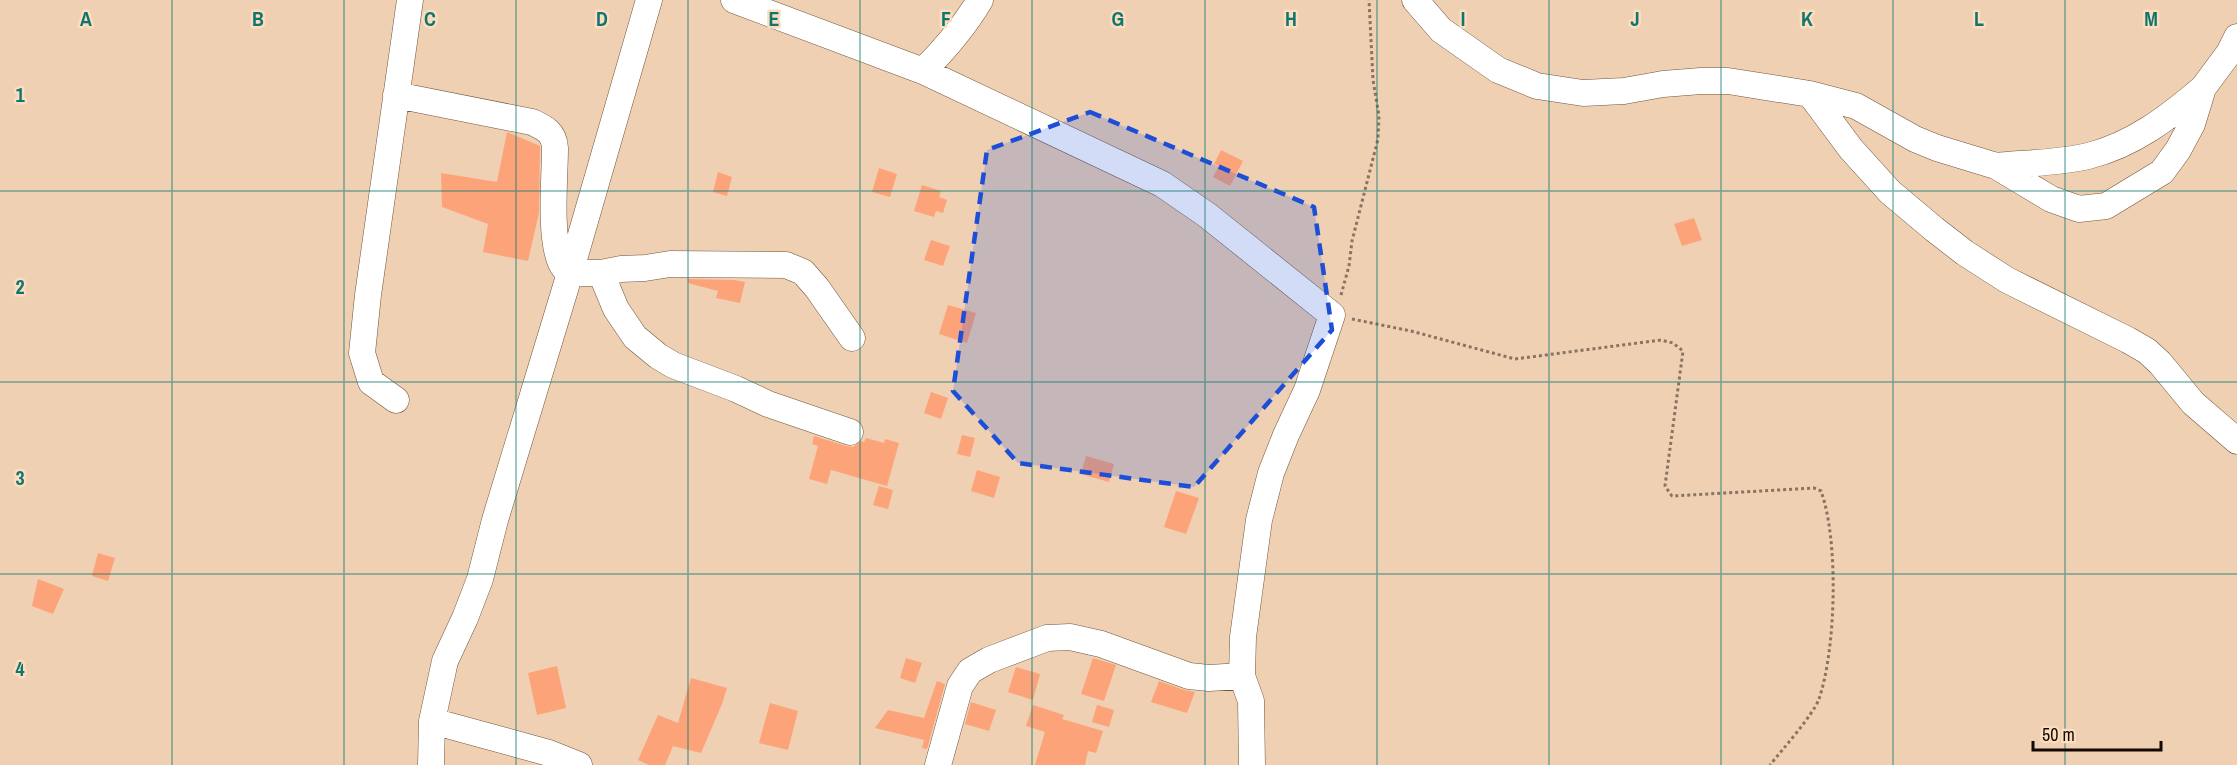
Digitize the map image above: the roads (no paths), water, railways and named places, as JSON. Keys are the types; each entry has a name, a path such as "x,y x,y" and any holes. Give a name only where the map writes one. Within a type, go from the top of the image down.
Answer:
{"street":[{"path":"396,400 371,382 362,353 368,295 410,0"},
{"path":"431,765 432,721 445,661 480,579 495,520 649,0"},
{"path":"734,0 923,71 1162,184 1208,215 1332,315 1307,390 1271,474 1259,520 1245,615 1242,676 1251,701 1252,765"},
{"path":"923,71 968,21 980,0"},
{"path":"1415,0 1441,30 1498,70 1538,86 1583,93 1624,91 1663,84 1728,81 1810,94 1856,106 1915,139 1996,166 2051,199 2079,209 2106,206 2162,172 2178,150 2192,124 2203,88"},
{"path":"1996,166 2089,156 2134,138 2166,120 2203,88 2229,53 2237,37"},
{"path":"1810,94 1851,149 1890,192 1942,235 2007,280 2147,351 2193,403 2237,441"},
{"path":"396,95 532,122 547,129 554,139 557,249 560,262 570,273 601,273 670,264 786,265 803,272 818,288 852,338"},
{"path":"601,273 622,319 635,337 658,356 673,365 768,404 850,432"},
{"path":"938,765 960,686 970,671 989,660 1047,638 1070,637 1101,644 1189,676 1209,678 1242,676"},
{"path":"432,721 549,753 579,765"}]}
